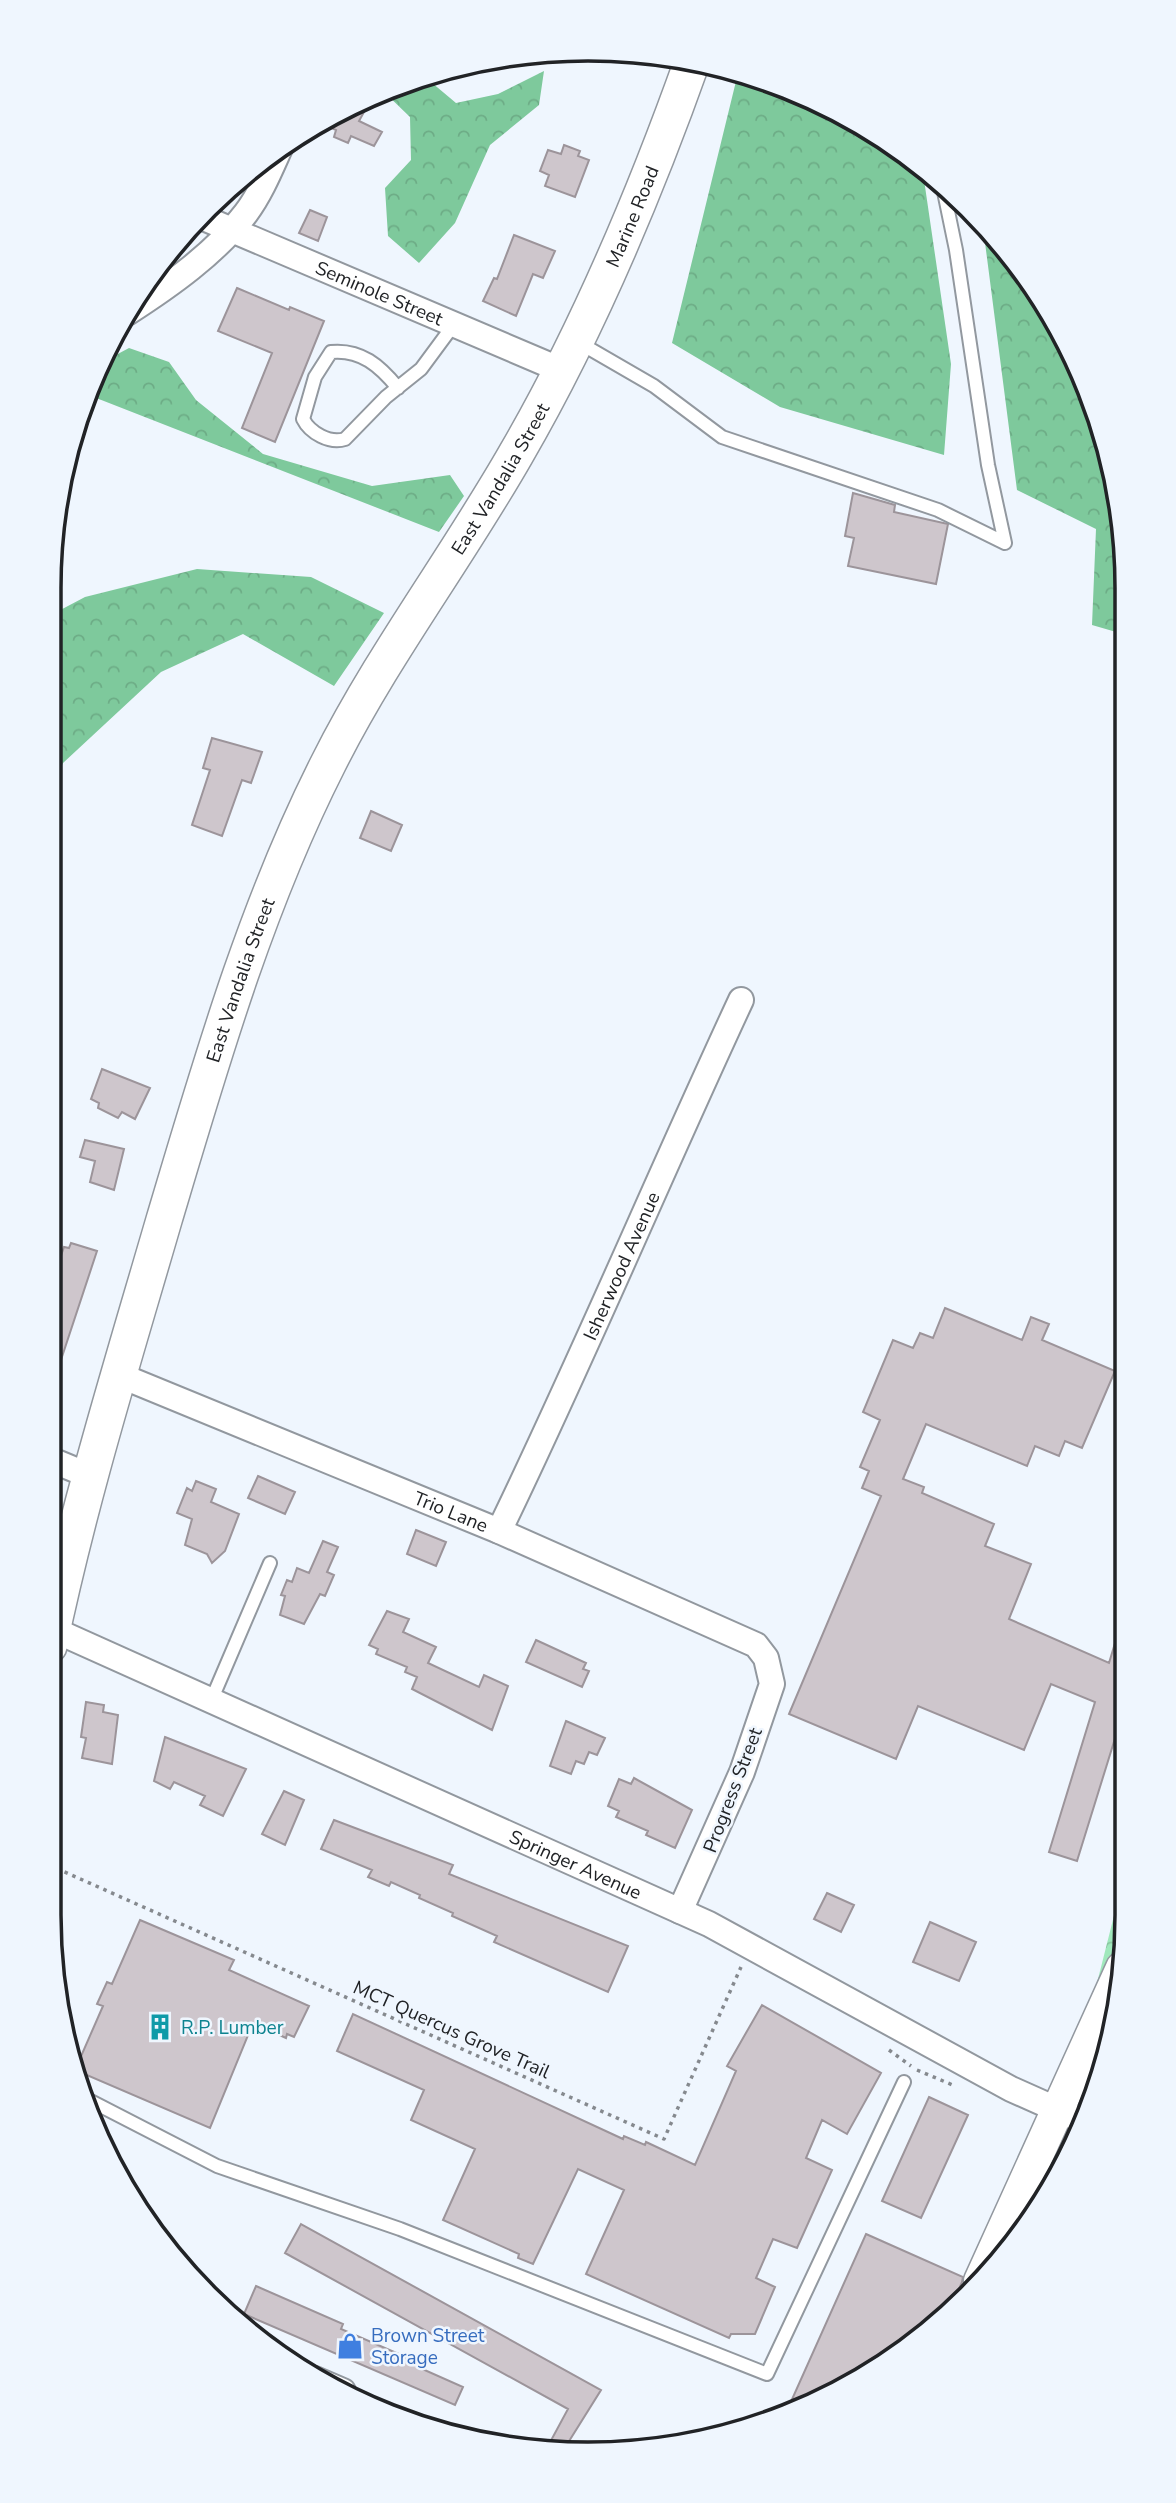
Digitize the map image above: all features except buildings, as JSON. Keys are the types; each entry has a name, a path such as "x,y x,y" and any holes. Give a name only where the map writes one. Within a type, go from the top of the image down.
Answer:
{"main road":[{"name":"Marine Road","path":"568,355 616,251 688,71"},
{"name":"East Vandalia Street","path":"61,1596 118,1374 247,955 288,850 358,706 477,521 568,355"}],"street":[{"path":"148,298 187,270 247,212 270,168"},
{"name":"Seminole Street","path":"211,221 455,323 568,355"},
{"name":"Isherwood Avenue","path":"499,1531 561,1403 645,1208 741,1000"},
{"name":"Trio Lane","path":"118,1374 198,1404 499,1531 756,1645 769,1666"},
{"path":"61,1464 90,1476"},
{"name":"Springer Avenue","path":"61,1642 211,1701 680,1911 818,1982 1011,2089 1072,2116"},
{"name":"Progress Street","path":"680,1911 741,1772 772,1684 769,1666"},
{"path":"1003,2239 1072,2116 1104,2021"}],"lane":[{"path":"568,355 654,386 722,438 938,510 1005,543 988,465 956,250 946,203"},
{"path":"398,388 372,360 351,353 331,352 315,377 303,419 316,433 337,441 357,429 421,369 455,323"},
{"path":"211,1701 270,1563"},
{"path":"96,2104 217,2166 400,2229 767,2374 904,2082"}],"path":[{"name":"MCT Quercus Grove Trail","path":"61,1870 664,2139 744,1961"}],"green space":[{"path":"544,71 539,105 490,145 455,223 419,263 388,236 385,188 411,160 410,117 391,99 434,84 456,103 498,94"},
{"path":"736,83 790,101 821,116 881,150 925,183 951,364 944,455 780,407 672,343"},
{"path":"985,242 1026,295 1044,325 1075,386 1087,419 1105,485 1110,519 1114,554 1115,632 1092,625 1096,529 1017,490"},
{"path":"129,348 169,362 196,400 263,454 372,486 450,475 464,496 439,532 97,398 116,355"},
{"path":"197,569 311,577 384,613 334,686 243,634 161,672 61,768 61,610 85,597"},
{"path":"1115,1912 1114,1949 1105,2018 1087,2084 1073,2121 1096,1987"}],"place":[{"name":"R.P. Lumber","path":"160,2027"},
{"name":"Brown Street Storage","path":"350,2346"}]}
